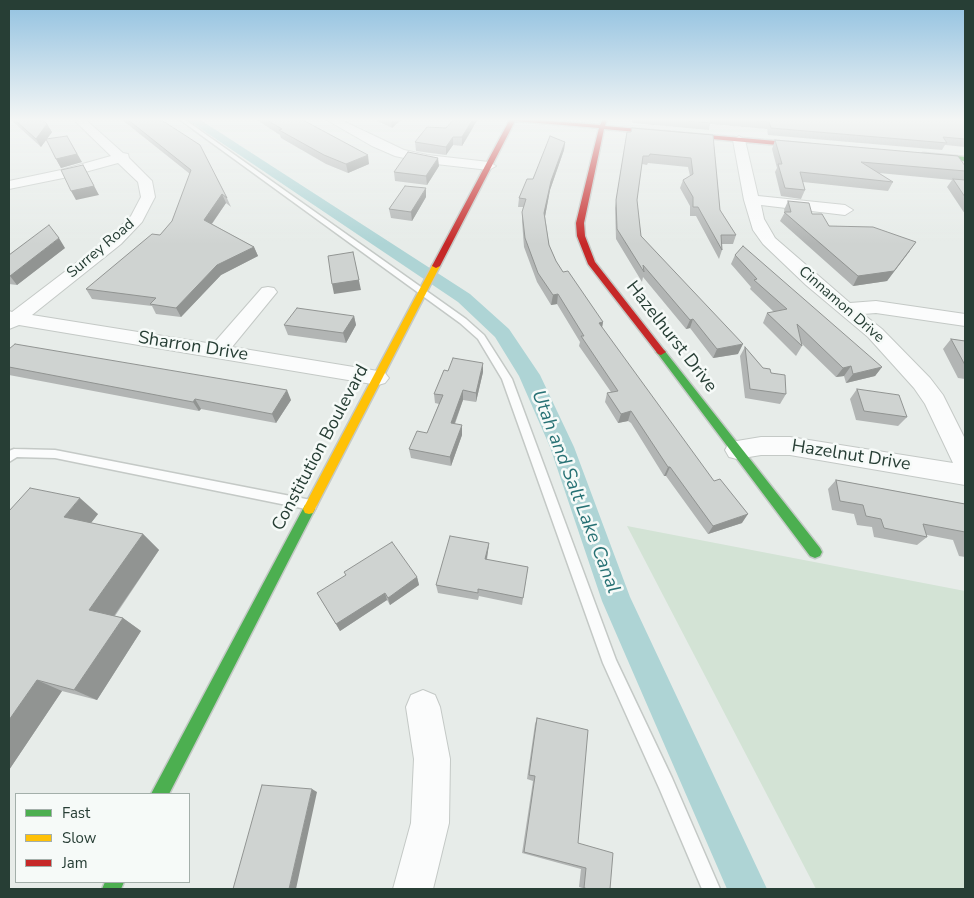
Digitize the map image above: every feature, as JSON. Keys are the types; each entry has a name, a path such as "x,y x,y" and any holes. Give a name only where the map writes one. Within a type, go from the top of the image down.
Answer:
{"street":[{"path":"9,185 63,174 111,161"},
{"name":"Surrey Road","path":"11,319 114,241 137,219 144,208 148,189 145,181 125,161"},
{"path":"444,161 489,166"},
{"name":"Constitution Boulevard","path":"161,793 492,161"},
{"name":"Hazelhurst Drive","path":"593,161 581,210 581,236 591,262 815,552"},
{"name":"Cinnamon Drive","path":"743,161 756,219 769,241 891,349 922,382 935,401 965,463"},
{"path":"751,200 845,210"},
{"path":"218,351 268,292"},
{"path":"846,308 876,308 965,320"},
{"name":"Sharron Drive","path":"11,319 378,378"},
{"name":"Hazelnut Drive","path":"737,450 761,446 790,446 965,474"},
{"path":"413,889 430,823 432,759 423,707"}],"lane":[{"path":"240,161 463,321 480,337 507,379 610,663 711,889"},
{"path":"9,458 14,453 55,454 311,505"}],"green space":[{"path":"627,526 965,591 965,889 816,889"}],"building":[{"path":"180,161 208,161 227,198 222,194 204,220 254,247 217,265 176,308 150,304 156,298 86,289 152,234 160,235 172,221 191,170"},
{"path":"338,161 354,161 346,164"},
{"path":"402,161 436,161 426,176 394,172"},
{"path":"540,161 558,161 551,181 544,213 549,245 556,261 563,272 568,271 603,322 599,323 714,481 720,479 748,514 713,526 670,467 668,467 631,411 621,414 607,393 618,391 581,336 584,336 558,294 553,295 538,273 525,238 522,212 526,199 519,198 527,179 533,179"},
{"path":"622,161 642,161 637,200 641,236 743,344 717,349 693,319 690,320 643,265 644,272 617,229 616,200"},
{"path":"691,161 715,161 720,210 736,235 721,235 722,250 698,207 693,207 693,197 683,180 693,174"},
{"path":"781,161 961,161 965,166 965,171 861,162 893,182 800,172 805,190 785,188 778,164 782,164"},
{"path":"83,165 94,186 71,191 61,170"},
{"path":"953,179 965,180 965,197"},
{"path":"405,186 426,188 411,212 389,209"},
{"path":"788,201 809,203 812,214 822,214 829,226 873,227 916,242 894,271 858,276 784,212 791,212"},
{"path":"49,225 59,238 9,276 9,255"},
{"path":"743,246 882,367 853,374 851,366 843,368 797,324 802,346 767,313 787,309 754,280 757,279 735,255"},
{"path":"353,252 359,280 332,284 328,256"},
{"path":"297,308 354,316 343,333 284,325"},
{"path":"951,339 965,341 965,365"},
{"path":"15,344 287,390 272,414 195,399 193,402 9,367 9,349"},
{"path":"745,347 763,368 770,369 771,373 785,375 786,394 750,389"},
{"path":"453,358 483,363 476,393 463,390 451,423 462,425 450,457 409,449 417,431 427,433 443,395 434,394 444,370 448,371"},
{"path":"857,389 899,395 907,417 864,411"},
{"path":"836,480 965,504 965,532 923,524 927,537 884,528 881,519 866,516 863,505 840,501"},
{"path":"30,488 80,498 64,517 143,534 89,610 123,618 74,690 37,680 9,720 9,511"},
{"path":"450,536 489,543 485,559 528,567 523,598 478,589 478,593 436,585"},
{"path":"392,542 417,577 388,598 385,593 336,624 317,593 346,575 344,572"},
{"path":"537,718 588,730 578,843 613,853 610,889 584,888 586,868 524,852 535,776 529,775"},
{"path":"262,785 312,789 289,889 233,889"}],"waterway":[{"name":"Utah and Salt Lake Canal","path":"256,161 464,298 502,333 529,375 562,447 617,601 747,889"}],"traffic: fast":[{"path":"661,352 815,552"},
{"path":"161,793 309,509"},
{"path":"111,889 114,883"}],"traffic: slow":[{"path":"309,509 436,266"}],"traffic: jam":[{"path":"436,266 491,161"},
{"path":"593,161 580,223 581,236 591,262 661,352"}]}
